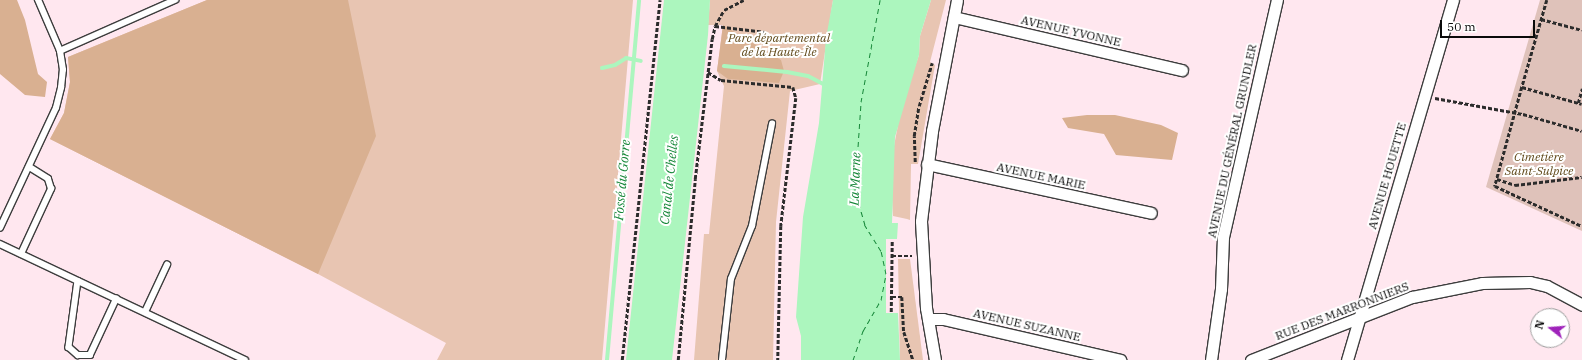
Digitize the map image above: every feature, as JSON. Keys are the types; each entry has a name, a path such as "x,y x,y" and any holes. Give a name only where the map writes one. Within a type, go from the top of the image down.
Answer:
{"street":[{"path":"935,360 928,319 921,221 926,164 958,0"},
{"name":"AVENUE DU GÉNÉRAL GRUNDLER","path":"1211,360 1221,289 1223,237 1277,0"},
{"name":"AVENUE HOUETTE","path":"1347,360 1453,0"},
{"name":"AVENUE YVONNE","path":"954,17 1182,70"},
{"name":"AVENUE MARIE","path":"926,164 1151,213"},
{"name":"RUE DES MARRONNIERS","path":"1251,360 1360,319 1372,311 1412,297 1482,282 1530,282 1547,286 1582,305"},
{"name":"AVENUE SUZANNE","path":"928,319 943,319 1120,360"}],"lane":[{"path":"0,228 56,108 63,70 60,51 38,0"},
{"path":"60,51 175,0"},
{"path":"722,360 731,279 752,226 772,124"},
{"path":"21,254 51,189 44,176 29,167"},
{"path":"0,244 245,360"},
{"path":"145,312 167,265"},
{"path":"78,281 69,347 78,355 90,355 116,299"}],"path":[{"path":"622,360 660,0"},
{"path":"678,360 695,179 715,26 724,10 744,0"},
{"path":"1547,0 1495,186 1582,226"},
{"path":"1541,19 1582,30"},
{"path":"715,26 765,32"},
{"path":"708,72 721,80 794,87 796,98 781,226 778,360"},
{"path":"1522,87 1582,104"},
{"path":"1578,103 1582,89"},
{"path":"1425,96 1514,114 1523,114 1582,131"},
{"path":"1497,179 1515,185 1582,177"},
{"path":"891,312 892,240"},
{"path":"892,256 907,256"},
{"path":"892,297 902,297 904,332 913,360"}],"green space":[{"path":"207,0 633,0 602,360 437,360 446,343 318,274 50,139 64,113 70,82 68,57"},
{"name":"Parc départemental de la Haute-Île","path":"710,0 833,0 820,84 790,91 776,222 773,360 694,360 704,234 709,234 724,86 717,71 723,25 708,25"},
{"path":"931,0 946,0 930,62 935,65 918,164 911,164 910,220 893,216 891,179 894,146 902,104 919,55 920,36"},
{"name":"Cimetière Saint-Sulpice","path":"1540,0 1582,0 1582,231 1486,187"},
{"path":"898,259 910,259 923,360 900,360"}],"shaded area":[{"path":"0,0 17,0 25,20 38,74 47,82 45,97 25,95 0,74"},
{"path":"207,0 348,0 376,136 318,274 50,139 64,113 70,82 68,57"},
{"path":"723,25 781,60 784,71 779,83 728,79 717,71"},
{"path":"1087,115 1115,115 1161,125 1178,133 1172,160 1116,155 1104,134 1068,128 1062,118"}],"water":[{"name":"Canal de Chelles","path":"664,0 710,0 708,35 672,360 626,360"},
{"name":"La Marne","path":"833,0 931,0 920,36 919,55 895,137 892,223 898,223 897,239 886,239 886,313 898,313 900,360 801,360 801,336 796,317 803,217 819,123 826,38"}],"waterway":[{"name":"Fossé du Gorre","path":"607,360 639,0"},
{"path":"602,68 615,65 626,58 641,61"},
{"path":"724,66 787,72 808,76 827,86"}],"ferry route":[{"path":"853,360 863,331 881,300 886,274 881,251 865,225 855,191 861,102 880,0"}]}
